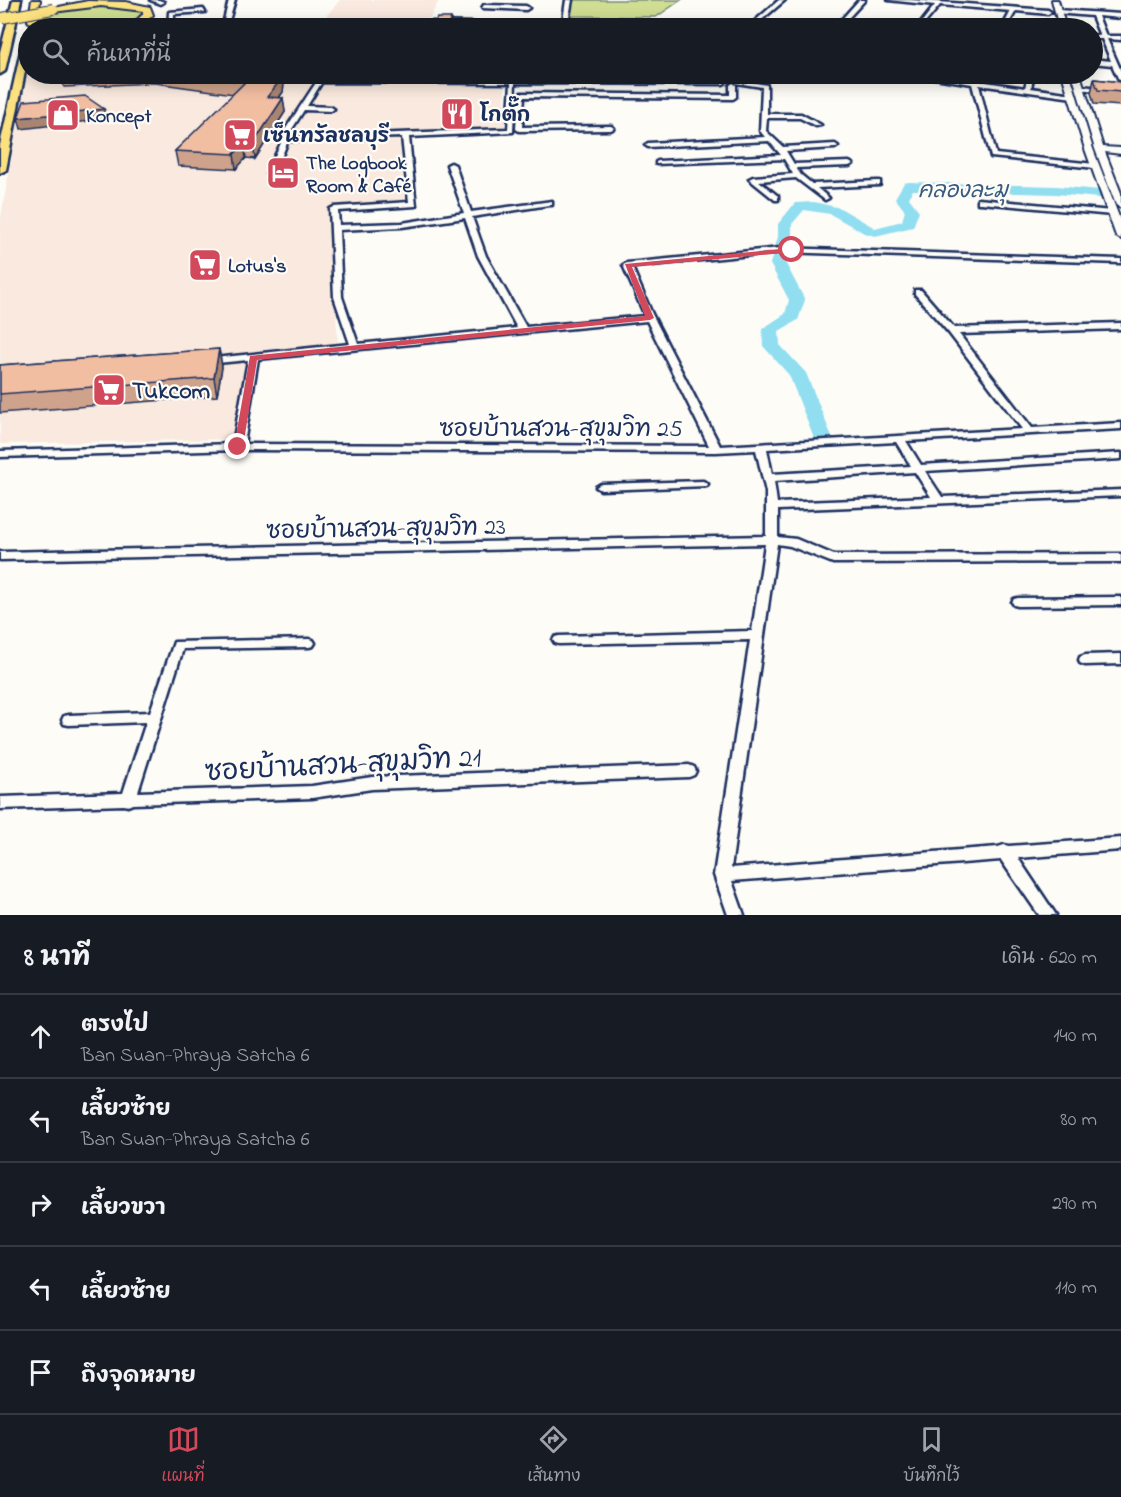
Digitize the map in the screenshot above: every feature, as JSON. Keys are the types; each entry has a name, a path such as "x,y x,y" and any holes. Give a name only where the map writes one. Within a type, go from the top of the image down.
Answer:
{"highway":[{"path":"35,18 36,0"},
{"path":"1,19 53,9 110,2 134,4 147,9 148,15 146,18"}],"main road":[{"path":"0,65 17,0"},
{"path":"1046,0 1049,14 1058,12"},
{"path":"1055,0 1060,18"},
{"path":"0,170 4,127 18,77"},
{"path":"1069,84 1106,196 1117,203"},
{"path":"1080,84 1117,203 1121,236"},
{"path":"1099,149 1121,151"}],"street":[{"path":"153,0 161,2"},
{"path":"227,18 232,0"},
{"path":"478,18 488,0"},
{"path":"566,18 570,0"},
{"path":"761,18 782,0"},
{"path":"845,18 862,0"},
{"path":"891,0 1049,14"},
{"path":"927,18 938,4"},
{"path":"484,7 526,8"},
{"path":"1010,18 1014,10"},
{"path":"171,18 171,13 203,11"},
{"path":"1058,12 1121,16"},
{"path":"1094,14 1096,18"},
{"path":"1121,38 1103,37 1121,78"},
{"path":"1103,62 1114,63"},
{"path":"271,173 284,143 282,140 318,84"},
{"path":"282,140 511,131 512,84"},
{"path":"558,84 604,84"},
{"path":"628,84 694,84"},
{"path":"611,128 519,129 521,96 733,97 731,84"},
{"path":"760,84 765,86 763,131 781,149 798,176 825,198"},
{"path":"975,84 993,156 1095,166"},
{"path":"988,84 1073,96"},
{"path":"1028,90 1029,84"},
{"path":"588,85 588,96"},
{"path":"635,85 637,96"},
{"path":"682,85 684,97"},
{"path":"1081,88 1121,92"},
{"path":"303,108 332,109"},
{"path":"763,116 801,116 818,125"},
{"path":"355,347 338,297 334,209 413,204 405,134"},
{"path":"648,145 771,139"},
{"path":"781,149 835,146"},
{"path":"658,163 786,157"},
{"path":"792,166 849,164"},
{"path":"451,165 482,255 523,330"},
{"path":"775,198 753,179 798,176"},
{"path":"810,186 877,183"},
{"path":"981,201 1117,203"},
{"path":"335,228 392,225 549,203"},
{"path":"390,206 392,225"},
{"path":"716,449 650,318 627,265 792,250 1121,261"},
{"path":"918,292 952,331 1029,431"},
{"path":"193,362 650,318"},
{"path":"952,331 1121,326"},
{"path":"238,447 253,358"},
{"name":"ซอยบ้านสวน-สุขุมวิท 25","path":"0,454 238,447 716,449 1121,426"},
{"path":"899,439 937,498"},
{"path":"735,915 723,875 772,540 768,478 761,447"},
{"path":"768,478 1121,456"},
{"path":"602,487 703,484"},
{"path":"771,507 937,498 1121,493"},
{"name":"ซอยบ้านสวน-สุขุมวิท 23","path":"0,556 772,540 792,542 833,559 1121,558"},
{"path":"1018,602 1121,601"},
{"path":"559,640 758,635"},
{"path":"128,800 178,645 309,643"},
{"path":"1085,660 1121,659"},
{"path":"69,720 155,717"},
{"name":"ซอยบ้านสวน-สุขุมวิท 21","path":"0,803 312,792 372,783 688,771"},
{"path":"723,875 1004,851 1121,844"},
{"path":"1004,851 1048,915"}],"shaded area":[{"path":"340,0 439,0 430,18 325,18"},
{"path":"25,84 505,86 505,133 399,136 405,204 328,208 338,344 247,353 232,439 0,444 0,222"}],"green space":[{"path":"573,0 681,0 656,17 570,16"},
{"path":"93,3 141,9 144,14 139,18 41,18 41,12"}],"building":[{"path":"1103,80 1121,82 1121,92 1098,90 1096,84 1103,84"},
{"path":"243,84 277,84 267,97 283,98 253,144 244,144 234,154 175,151"},
{"path":"85,96 104,109 18,118 24,101"},
{"path":"446,99 469,99 468,107 444,107"},
{"path":"219,349 214,378 0,394 0,365"}],"waterway":[{"name":"คลองละมุ","path":"822,437 797,373 772,346 770,329 792,317 797,300 778,264 785,237 785,224 800,206 821,207 835,211 849,216 869,230 880,232 908,224 912,211 902,198 909,186 1056,190 1121,196"}],"place":[{"name":"โกตั๊ก","path":"457,114"},
{"name":"Koncept","path":"63,115"},
{"name":"เซ็นทรัลชลบุรี","path":"240,135"},
{"name":"The Logbook Room & Café","path":"283,173"},
{"name":"Lotus's","path":"205,265"},
{"name":"Tukcom","path":"109,390"}],"route":[{"path":"238,447 253,358 650,318 627,265 792,250"}]}
